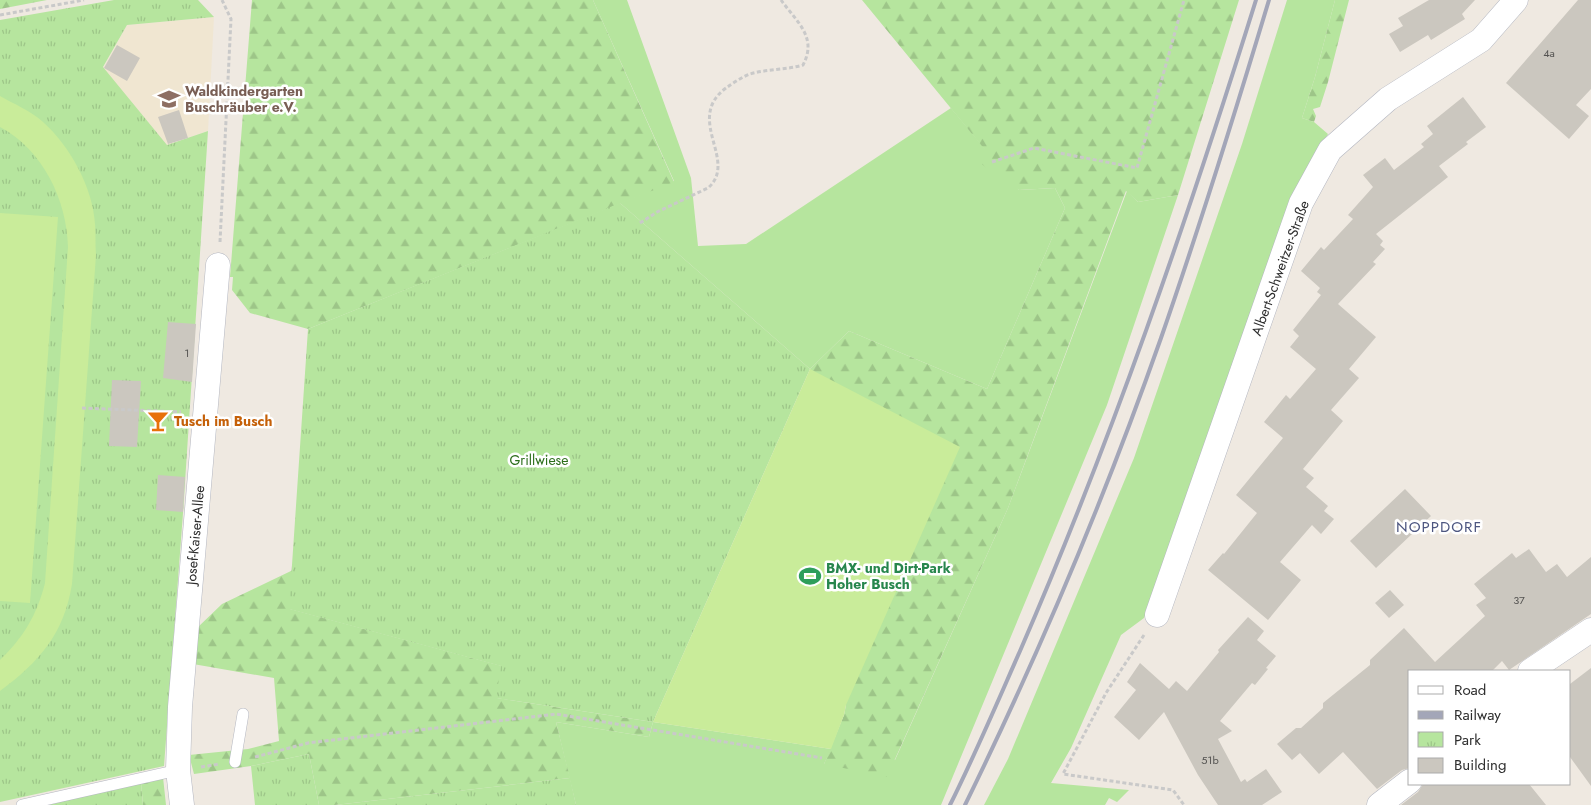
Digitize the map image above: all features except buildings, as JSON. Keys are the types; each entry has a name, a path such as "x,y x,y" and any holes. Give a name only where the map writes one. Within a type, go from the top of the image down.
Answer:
{"street":[{"name":"Albert-Schweitzer-Straße","path":"1157,615 1301,203 1330,150 1388,100 1481,40 1516,0"},
{"name":"Josef-Kaiser-Allee","path":"182,805 178,770 180,707 218,265"},
{"path":"1531,670 1591,630"},
{"path":"1379,805 1408,783"}],"lane":[{"path":"235,762 243,714"},
{"path":"22,805 178,770"}],"path":[{"path":"0,15 84,0"},
{"path":"218,265 231,19 222,0"},
{"path":"640,223 657,212 708,188 715,182 718,173 716,151 711,134 709,109 716,96 750,74 803,65 809,54 805,33 781,0"},
{"path":"992,162 1034,148 1137,168 1184,0"},
{"path":"82,408 206,414"},
{"path":"1157,615 1106,693 1062,774 1173,790 1184,805"},
{"path":"178,770 235,762 308,744 556,714 822,758"}],"shaded area":[{"name":"Waldkindergarten Buschräuber e.V.","path":"214,17 208,131 167,145 103,68 127,25"}],"green space":[{"path":"0,0 47,0 0,9"},
{"path":"114,0 198,0 214,17 127,25 103,67 167,145 208,131 164,766 0,802 0,20"},
{"path":"252,0 593,0 674,182 308,329 250,313 232,290 233,277 230,277"},
{"path":"593,0 627,0 691,178 698,246 746,244 951,108 1019,190 1055,188 1065,208 987,389 849,331 810,369 620,203 674,181"},
{"path":"862,0 1239,0 1178,195 1138,202 1126,191 1008,508 887,777 824,764 844,715 846,705 810,369 849,331 987,389 1065,208 1055,188 1019,190 986,168 975,157 986,151"},
{"path":"1287,0 1335,0 1302,118 1314,122 1328,134 1300,180 1272,250 1144,618 1121,635 1071,748 1051,783 1129,790 1117,802 1109,798 1105,805 984,805 1008,759 1134,458 1242,144"},
{"path":"1335,0 1349,0 1320,107 1313,109 1316,116 1314,122 1302,118"},
{"path":"0,96 28,111 43,122 71,155 90,196 95,224 96,255 72,584 63,618 48,645 27,669 0,691 0,660 16,643 28,625 38,605 45,583 68,247 67,229 63,212 50,178 29,149 0,127"},
{"path":"1127,191 1138,202 1178,195 1107,405 941,805 576,805 556,722 649,737 653,722 831,749 824,764 895,760 1008,508"},
{"name":"Grillwiese","path":"620,203 810,369 653,722 496,698 501,666 289,609 308,329"},
{"path":"0,213 58,217 30,603 0,601"},
{"name":"BMX- und Dirt-Park Hoher Busch","path":"810,369 960,447 846,705 831,749 653,722"},
{"path":"293,570 290,609 502,666 497,698 653,722 649,737 556,722 570,778 335,805 319,805 309,754 251,766 194,774 189,755 248,749 279,741 274,678 193,664 197,628 222,604"},
{"path":"309,754 319,805 255,805 251,766"},
{"path":"163,777 166,805 143,805 141,782"},
{"path":"570,778 576,805 335,805"},
{"path":"141,782 143,805 48,805"}],"railway":[{"path":"950,805 986,729 1054,571 1117,410 1203,165 1256,0"},
{"path":"965,805 1019,691 1070,575 1140,398 1190,254 1269,0"}],"place":[{"name":"Waldkindergarten Buschräuber e.V.","path":"169,99"},
{"name":"Tusch im Busch","path":"158,421"},
{"name":"BMX- und Dirt-Park Hoher Busch","path":"810,576"}],"district":[{"name":"NOPPDORF","path":"1439,527"}]}
